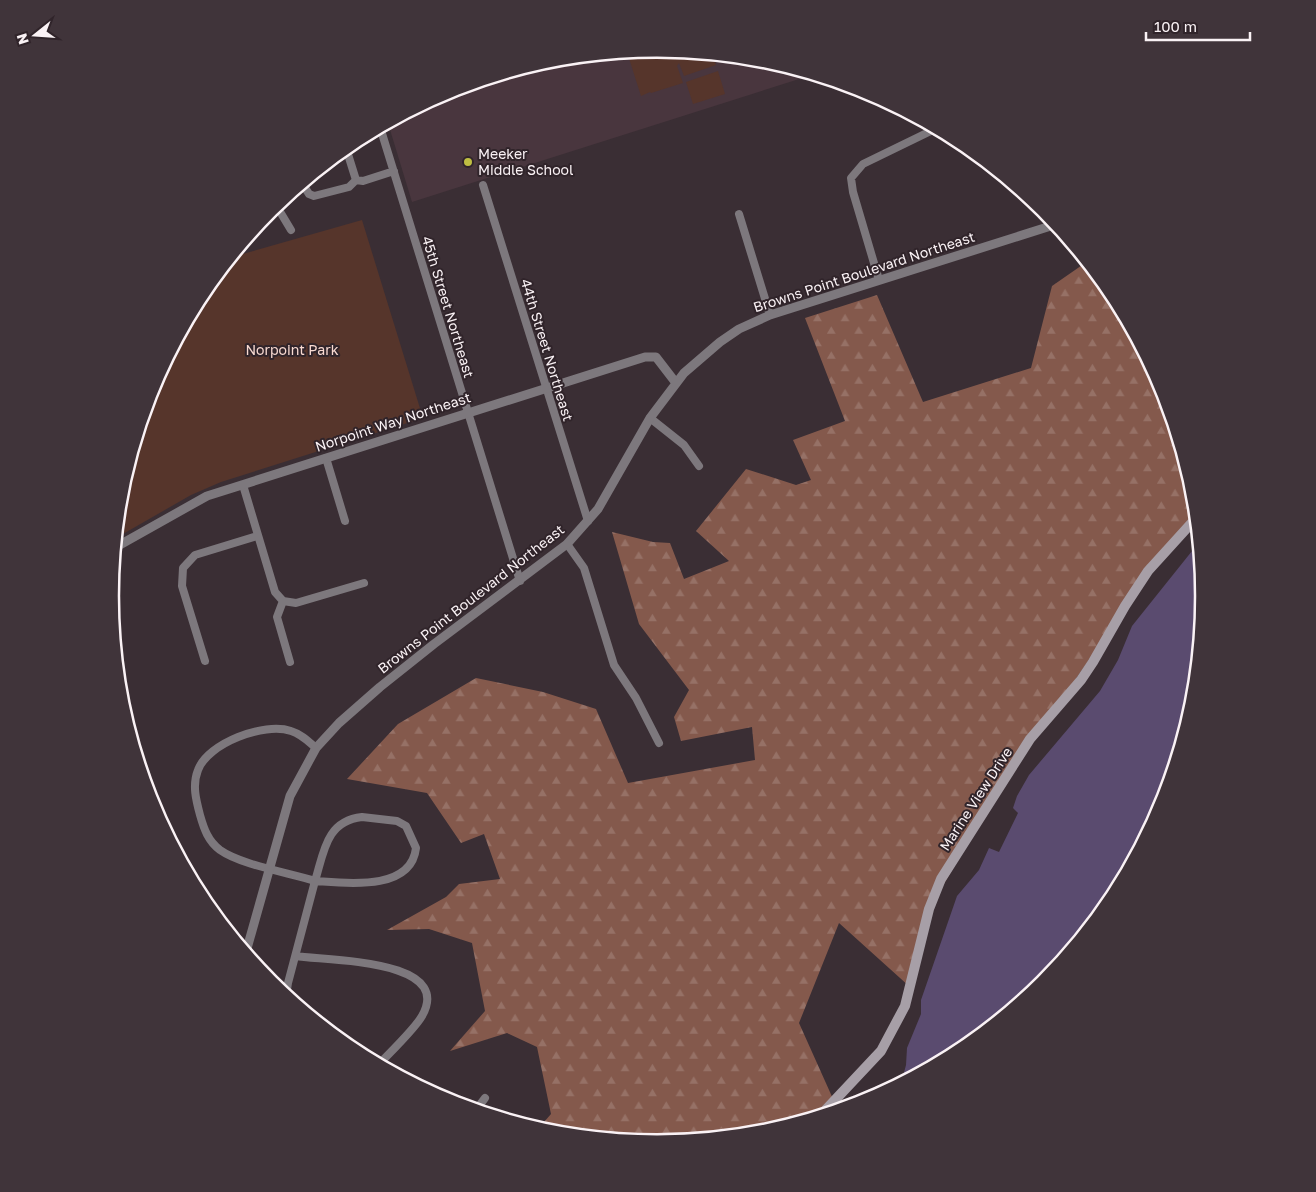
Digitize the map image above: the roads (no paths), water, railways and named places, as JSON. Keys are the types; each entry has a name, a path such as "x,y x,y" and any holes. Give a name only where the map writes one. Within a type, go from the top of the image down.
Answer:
{"main road":[{"name":"Marine View Drive","path":"829,1107 881,1051 905,1006 929,909 941,879 1030,739 1082,680 1125,606 1148,571 1192,524"}],"street":[{"path":"879,280 853,192 851,178 853,173 864,164 930,132"},
{"name":"45th Street Northeast","path":"382,134 520,581"},
{"path":"348,156 356,180"},
{"path":"306,189 314,196 349,187 356,180 363,180 394,171"},
{"name":"44th Street Northeast","path":"483,186 588,521"},
{"path":"280,212 291,230"},
{"path":"739,214 770,315"},
{"name":"Browns Point Boulevard Northeast","path":"248,945 290,796 316,748 339,723 380,687 567,544 588,521 618,478 650,418 676,383 714,346 739,329 770,315 1049,226"},
{"name":"Norpoint Way Northeast","path":"123,543 207,496 650,356 656,357 660,361 676,383"},
{"path":"650,418 684,445 699,466"},
{"path":"326,458 345,520"},
{"path":"243,485 275,592 283,601 296,603 364,583"},
{"path":"204,662 182,586 181,575 186,563 195,556 257,536"},
{"path":"567,544 584,568 614,665 636,698 659,743"},
{"path":"283,601 278,617 290,662"},
{"path":"287,987 315,881 330,836 343,821 362,817 396,822 406,826 414,840 416,851 411,863 391,878 356,883 315,881 230,856 213,844 206,834 195,797 195,782 198,770 207,755 234,738 266,730 290,731 303,737 316,748"},
{"path":"296,956 372,964 400,972 420,982 426,995 423,1014 384,1059"},
{"path":"480,1104 485,1098"}],"place":[{"name":"Meeker Middle School","path":"468,162"}],"park label":[{"name":"Norpoint Park","path":"292,350"}]}
